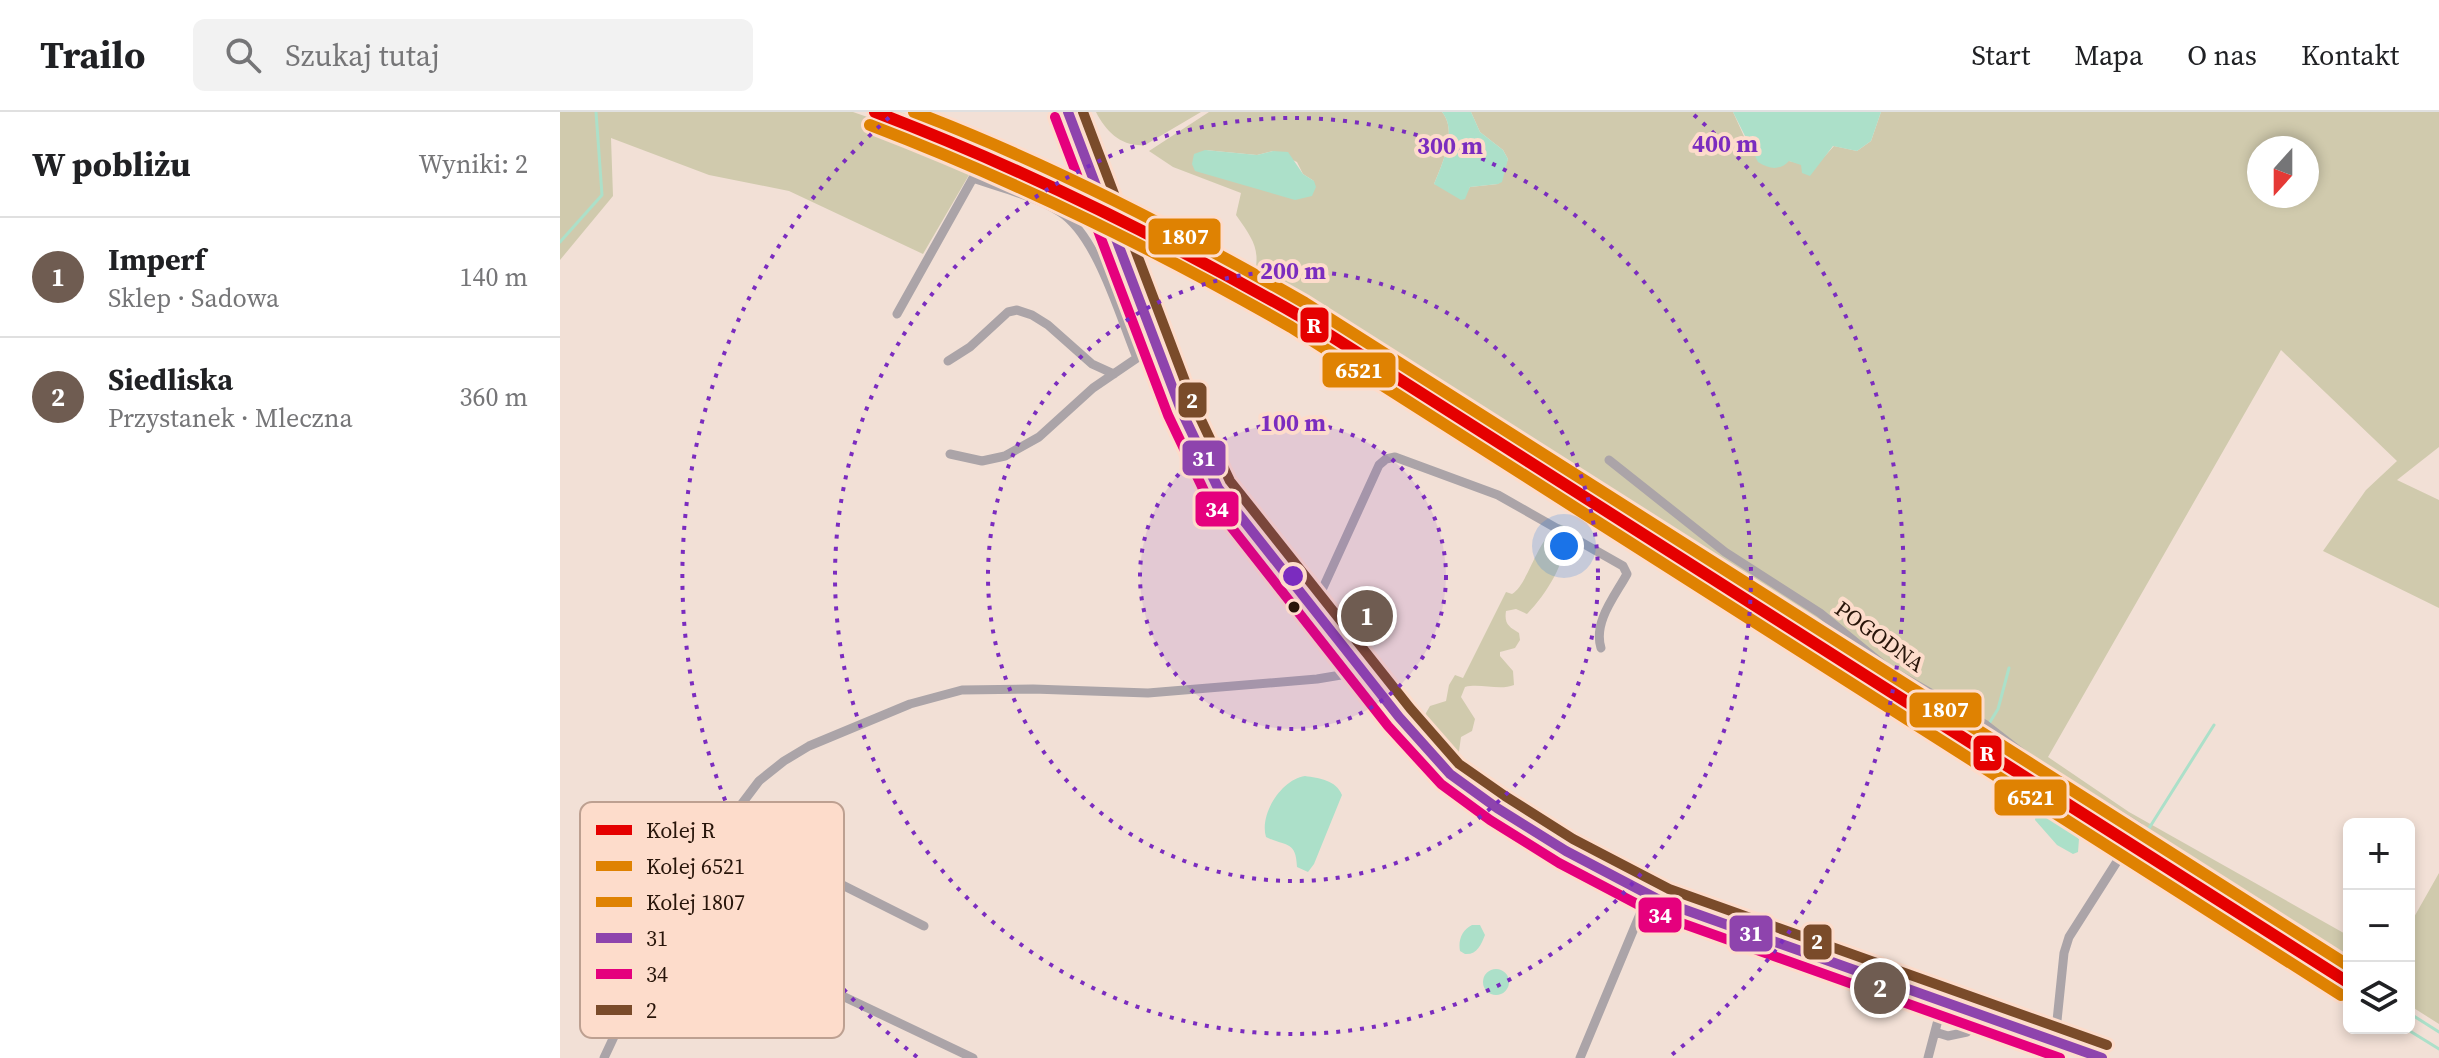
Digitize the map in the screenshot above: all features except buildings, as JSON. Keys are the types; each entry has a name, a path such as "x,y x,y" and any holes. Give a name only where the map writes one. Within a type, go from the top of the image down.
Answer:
{"main road":[{"path":"1068,112 1191,433 1218,488 1433,758 1460,782 1528,828 1648,895 2102,1058"}],"street":[{"path":"897,314 973,178 1059,211 1076,224 1094,253 1137,358"},
{"path":"948,361 970,347 1008,312 1017,310 1048,325 1092,364 1114,374"},
{"path":"950,454 982,461 1005,456 1039,437 1093,388 1157,347"},
{"path":"1308,603 1316,600 1322,590 1379,465 1395,457 1498,495 1623,566 1627,574 1601,623 1598,638 1601,648"},
{"name":"POGODNA","path":"1609,460 1725,552 1820,613 1887,668 1986,725 2031,760 2139,827 2069,937 2064,953 2055,1040"},
{"path":"743,802 759,781 809,746 935,696 962,690 995,689 1148,693 1317,679 1341,675 1359,665"},
{"path":"844,886 924,926"},
{"path":"1580,1058 1648,895"},
{"path":"844,997 973,1058"},
{"path":"1928,1058 1943,1001"},
{"path":"1935,1032 1948,1036 1967,1032 1980,1013"},
{"path":"604,1058 613,1038"}],"shaded area":[{"path":"560,112 853,112 980,156 923,254 789,191 709,175 611,138 613,196 560,260"},
{"path":"1096,112 1201,112 1145,145 1137,145 1116,137"},
{"path":"1209,112 1442,112 1447,120 1449,138 1434,184 1468,190 1470,187 1498,184 1508,159 1503,150 1480,132 1471,112 1733,112 1752,154 1816,166 1834,146 1857,151 1871,141 1881,112 2439,112 2439,447 2397,480 2439,500 2439,608 2323,551 2366,490 2397,461 2281,350 2048,757 2129,812 2343,933 2343,963 2145,841 2141,848 1252,284 1255,247 1236,215 1241,193 1173,167 1149,151","holes":["1205,150 1257,155 1273,151 1297,162 1303,174 1314,181"]},
{"path":"1442,112 1471,112 1480,132 1503,150 1508,159 1502,182 1470,187 1465,199 1461,200 1434,184 1449,138 1447,120"},
{"path":"1733,112 1881,112 1871,141 1857,151 1833,146 1810,176 1802,173 1801,165 1789,161 1774,168 1758,162"},
{"path":"1205,150 1257,155 1273,151 1288,152 1316,187 1312,196 1295,200 1195,171 1192,164 1194,154"},
{"path":"1559,524 1566,527 1566,539 1556,574 1527,614 1516,609 1506,611 1507,622 1519,633 1520,640 1515,648 1500,652 1500,656 1513,671 1514,685 1465,687 1461,697 1475,719 1472,731 1461,737 1458,758 1451,760 1437,745 1422,720 1430,706 1446,701 1455,675 1463,678 1506,592 1512,594 1518,589 1544,541"},
{"path":"1305,776 1331,783 1342,795 1308,872 1297,867 1292,848 1266,837 1265,828 1274,799 1288,784"},
{"path":"2036,811 2053,818 2079,839 2078,852 2073,854 2057,845 2035,820"},
{"path":"2439,873 2439,1024 2415,1009 2415,915"},
{"path":"1472,925 1480,925 1485,935 1476,951 1465,954 1460,951 1460,939"},
{"path":"1496,969 1505,973 1509,982 1505,991 1496,995 1487,991 1483,982 1487,973"}],"waterway":[{"path":"560,242 602,195 596,112"},
{"path":"896,112 997,152 1085,194"},
{"path":"932,142 963,154"},
{"path":"1125,230 1214,280 1216,277"},
{"path":"1258,272 1253,281 1353,342"},
{"path":"1214,280 1373,371"},
{"path":"1485,442 1875,691"},
{"path":"1513,443 1821,639 1826,637 1946,707"},
{"path":"1982,735 1998,709 2009,668"},
{"path":"1973,723 1985,730"},
{"path":"2141,841 2214,725"},
{"path":"1970,754 1968,756 2116,847"},
{"path":"2146,846 2343,971"},
{"path":"2133,857 2343,988"},
{"path":"2415,1017 2439,1032"},
{"path":"2415,1034 2439,1049"}],"rail line":[{"name":"R","path":"875,112 984,156 1090,205 1298,315 2343,979"},
{"name":"1807","path":"914,112 1015,154 1113,200 1305,303 2343,962"},
{"name":"6521","path":"870,125 978,169 1084,218 1188,270 1291,327 2341,995"}],"transit line":[{"name":"31","path":"1068,112 1181,410 1218,488 1399,717 1450,774 1566,851 1663,902 2102,1058"},
{"name":"2","path":"1083,112 1194,405 1230,481 1410,708 1459,764 1573,839 1669,889 2107,1045"},
{"name":"34","path":"1055,117 1168,415 1206,495 1388,726 1441,784 1490,820 1559,863 1656,914 2060,1058"}],"place":[{"name":"Imperf","path":"1367,616"},
{"name":"Siedliska","path":"1880,988"}]}
